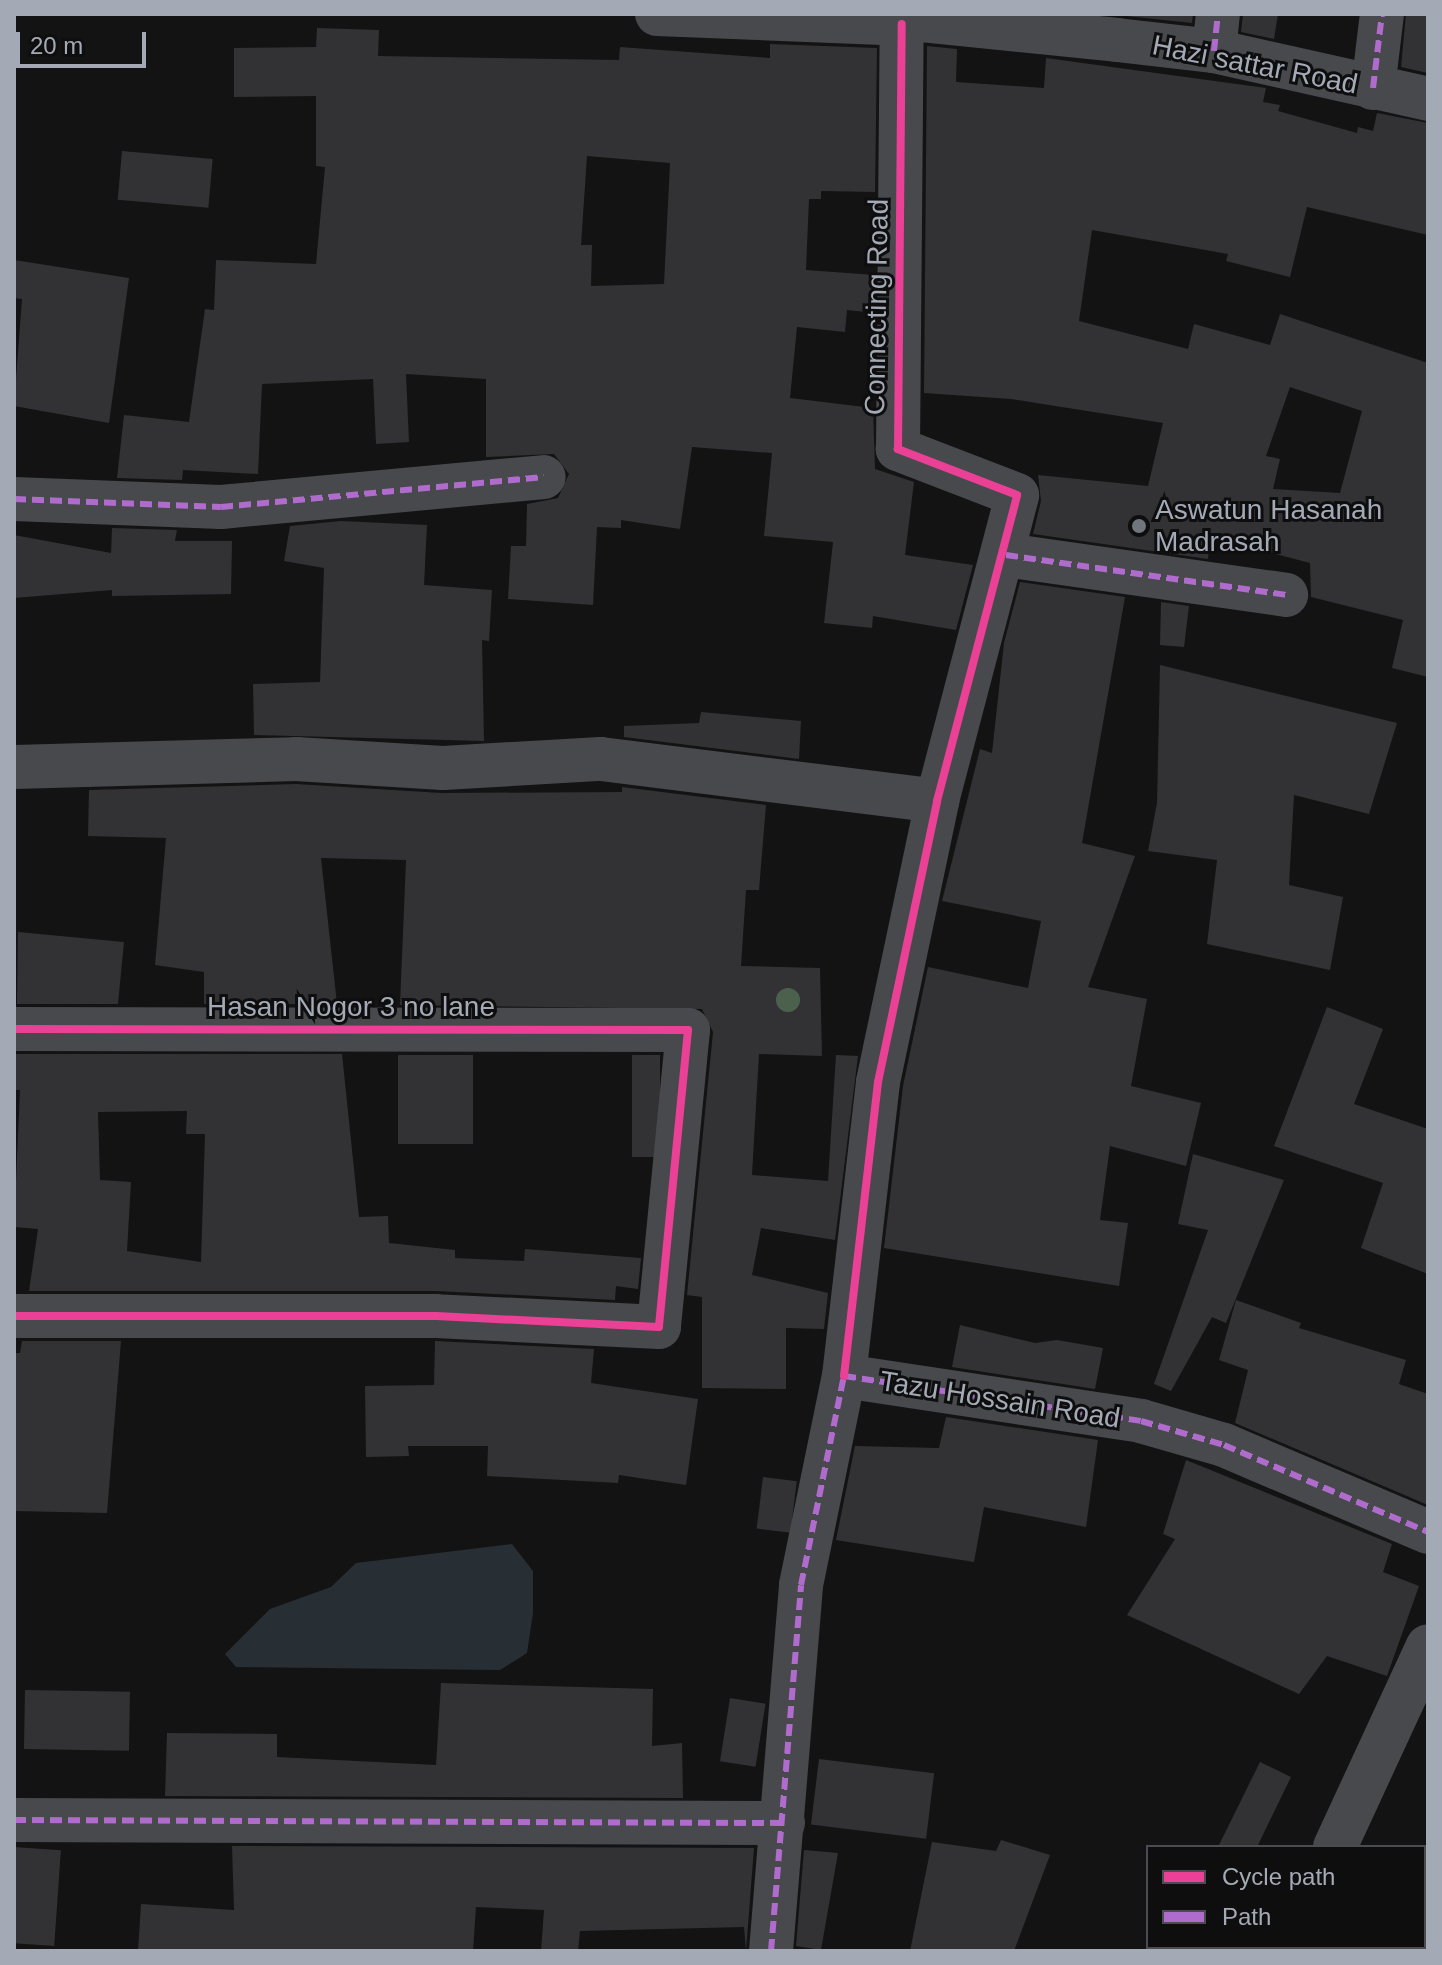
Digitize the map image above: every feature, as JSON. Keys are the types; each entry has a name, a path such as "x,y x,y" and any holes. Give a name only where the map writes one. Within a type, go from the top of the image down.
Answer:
{"street":[{"name":"Hazi sattar Road","path":"657,14 902,19 1216,32 1373,88 1428,99"},
{"path":"1373,88 1382,14"},
{"name":"Connecting Road","path":"902,19 898,449 1017,495 1006,555"},
{"path":"14,499 221,507 544,477"},
{"path":"844,1376 878,1082 937,801 1006,555 1286,595"},
{"path":"14,767 296,759 443,768 601,759 937,801"},
{"name":"Hasan Nogor 3 no lane","path":"14,1029 688,1030 659,1327 436,1316 14,1316"},
{"name":"Tazu Hossain Road","path":"771,1951 783,1823 784,1737 801,1585 844,1376 1141,1421 1224,1445 1428,1532"},
{"path":"1336,1845 1428,1646"},
{"path":"14,1820 783,1823"}],"shaded area":[{"path":"512,1544 533,1571 533,1613 527,1653 500,1670 236,1667 225,1654 270,1609 331,1587 356,1563"}],"building":[{"path":"1108,14 1193,14 1192,23"},
{"path":"1243,14 1278,14 1274,39 1241,32"},
{"path":"1406,14 1428,14 1428,73 1401,67"},
{"path":"317,28 379,30 378,56 619,60 620,47 770,58 770,44 877,48 875,192 821,191 821,199 809,199 806,270 875,275 874,313 847,310 845,332 797,327 790,398 873,408 875,469 914,482 905,555 973,565 956,630 873,616 872,628 824,623 833,542 764,536 772,453 692,447 680,529 621,520 621,528 597,527 593,605 508,599 511,546 526,546 527,504 558,498 569,474 554,454 486,457 486,379 406,374 409,442 376,444 373,379 262,384 258,474 183,470 182,480 117,478 124,415 189,422 205,309 214,310 216,260 316,264 325,167 316,166 316,96 234,97 234,48 316,47","holes":["587,156 670,163 664,284 591,286 592,245 581,245"]},
{"path":"927,46 957,49 956,82 1044,88 1046,58 1266,88 1263,102 1280,105 1278,111 1357,133 1358,127 1373,131 1377,113 1428,123 1428,235 1307,207 1290,277 1226,261 1228,254 1092,230 1079,321 1188,349 1194,324 1270,345 1280,314 1428,363 1428,677 1392,668 1403,620 1311,597 1310,563 1210,537 1208,559 1033,534 1041,501 1038,475 1148,486 1163,423 1011,399 924,393","holes":["1290,387 1362,411 1340,493 1273,489 1280,459 1266,456"]},
{"path":"122,151 213,159 208,208 118,200"},
{"path":"14,260 129,278 109,423 14,406 22,299 14,298"},
{"path":"341,521 427,525 424,585 492,590 489,641 482,640 484,741 254,735 253,684 320,682 324,568 284,561 290,526"},
{"path":"112,528 177,530 175,541 232,541 231,594 112,596 112,590 14,598 14,535 111,553"},
{"path":"1020,582 1125,597 1082,843 1135,856 1088,987 1147,999 1131,1086 1201,1103 1186,1166 1110,1146 1100,1220 1128,1223 1119,1286 884,1248 903,1086 928,967 1028,988 1041,921 942,901 980,749 992,753 1004,643"},
{"path":"1161,602 1189,606 1184,647 1160,645"},
{"path":"1160,665 1397,723 1369,814 1294,795 1289,885 1343,897 1330,970 1207,944 1217,860 1148,851 1157,803"},
{"path":"701,712 801,721 799,759 624,737 624,726 699,723"},
{"path":"296,784 441,793 622,792 622,787 766,805 759,890 746,890 741,966 820,968 822,1056 759,1054 752,1175 828,1181 836,1055 858,1056 835,1240 761,1228 752,1275 828,1293 824,1329 786,1328 786,1389 702,1388 702,1297 687,1295 713,1032 702,1009 400,1005 406,860 321,858 337,1004 204,1004 204,972 155,965 166,838 88,836 89,790"},
{"path":"18,932 124,942 118,1004 17,1004"},
{"path":"1327,1007 1383,1029 1354,1104 1428,1129 1428,1274 1361,1248 1383,1183 1274,1146"},
{"path":"14,1054 342,1054 359,1217 388,1216 389,1243 455,1250 455,1258 524,1261 525,1249 641,1258 638,1289 616,1286 615,1300 436,1291 29,1291 38,1229 14,1227 20,1090 14,1090","holes":["187,1111 186,1134 205,1134 201,1262 127,1251 131,1182 100,1180 98,1112"]},
{"path":"398,1055 473,1055 473,1144 398,1144"},
{"path":"632,1055 660,1055 660,1157 632,1157"},
{"path":"1193,1154 1284,1180 1226,1323 1212,1317 1171,1391 1154,1384 1208,1230 1178,1224"},
{"path":"1236,1300 1301,1323 1299,1328 1406,1360 1399,1384 1428,1394 1428,1505 1235,1423 1248,1370 1219,1360"},
{"path":"960,1325 1035,1343 1057,1340 1103,1348 1095,1389 952,1367"},
{"path":"22,1341 121,1341 107,1513 14,1511 14,1353 20,1353"},
{"path":"435,1341 594,1349 591,1383 698,1399 686,1485 619,1475 618,1483 487,1476 488,1446 408,1446 409,1456 366,1457 365,1386 434,1385"},
{"path":"946,1417 1098,1440 1086,1527 984,1507 974,1562 836,1540 855,1446 939,1448"},
{"path":"1186,1460 1392,1544 1383,1572 1419,1586 1387,1676 1327,1656 1299,1694 1127,1615 1175,1539 1163,1534"},
{"path":"763,1477 797,1481 790,1533 757,1529"},
{"path":"441,1683 653,1689 652,1746 682,1743 683,1798 165,1796 167,1733 277,1734 277,1757 436,1765"},
{"path":"25,1690 130,1692 129,1751 24,1749"},
{"path":"730,1698 766,1704 756,1767 720,1761"},
{"path":"819,1759 934,1773 926,1839 811,1825"},
{"path":"1260,1762 1291,1777 1258,1845 1219,1845"},
{"path":"1001,1840 1050,1855 1014,1951 910,1951 932,1842 996,1851"},
{"path":"232,1846 754,1848 746,1951 744,1927 580,1931 578,1951 541,1951 544,1910 476,1907 473,1951 138,1951 141,1904 234,1910"},
{"path":"14,1847 61,1850 54,1946 14,1943"},
{"path":"804,1850 838,1853 821,1950 796,1946"}],"marked path":[{"path":"1214,51 1218,14"},
{"path":"1373,88 1382,14"},
{"path":"14,499 221,507 544,477"},
{"path":"1006,555 1286,595"},
{"path":"771,1951 801,1585 844,1376 1141,1421 1224,1445 1428,1532"},
{"path":"14,1820 783,1823"}],"cycle path":[{"path":"844,1376 878,1082 937,801 1017,495 898,449 902,24"},
{"path":"14,1029 688,1030 659,1327 436,1316 14,1316"}],"place":[{"name":"Aswatun Hasanah Madrasah","path":"1139,526"}]}
